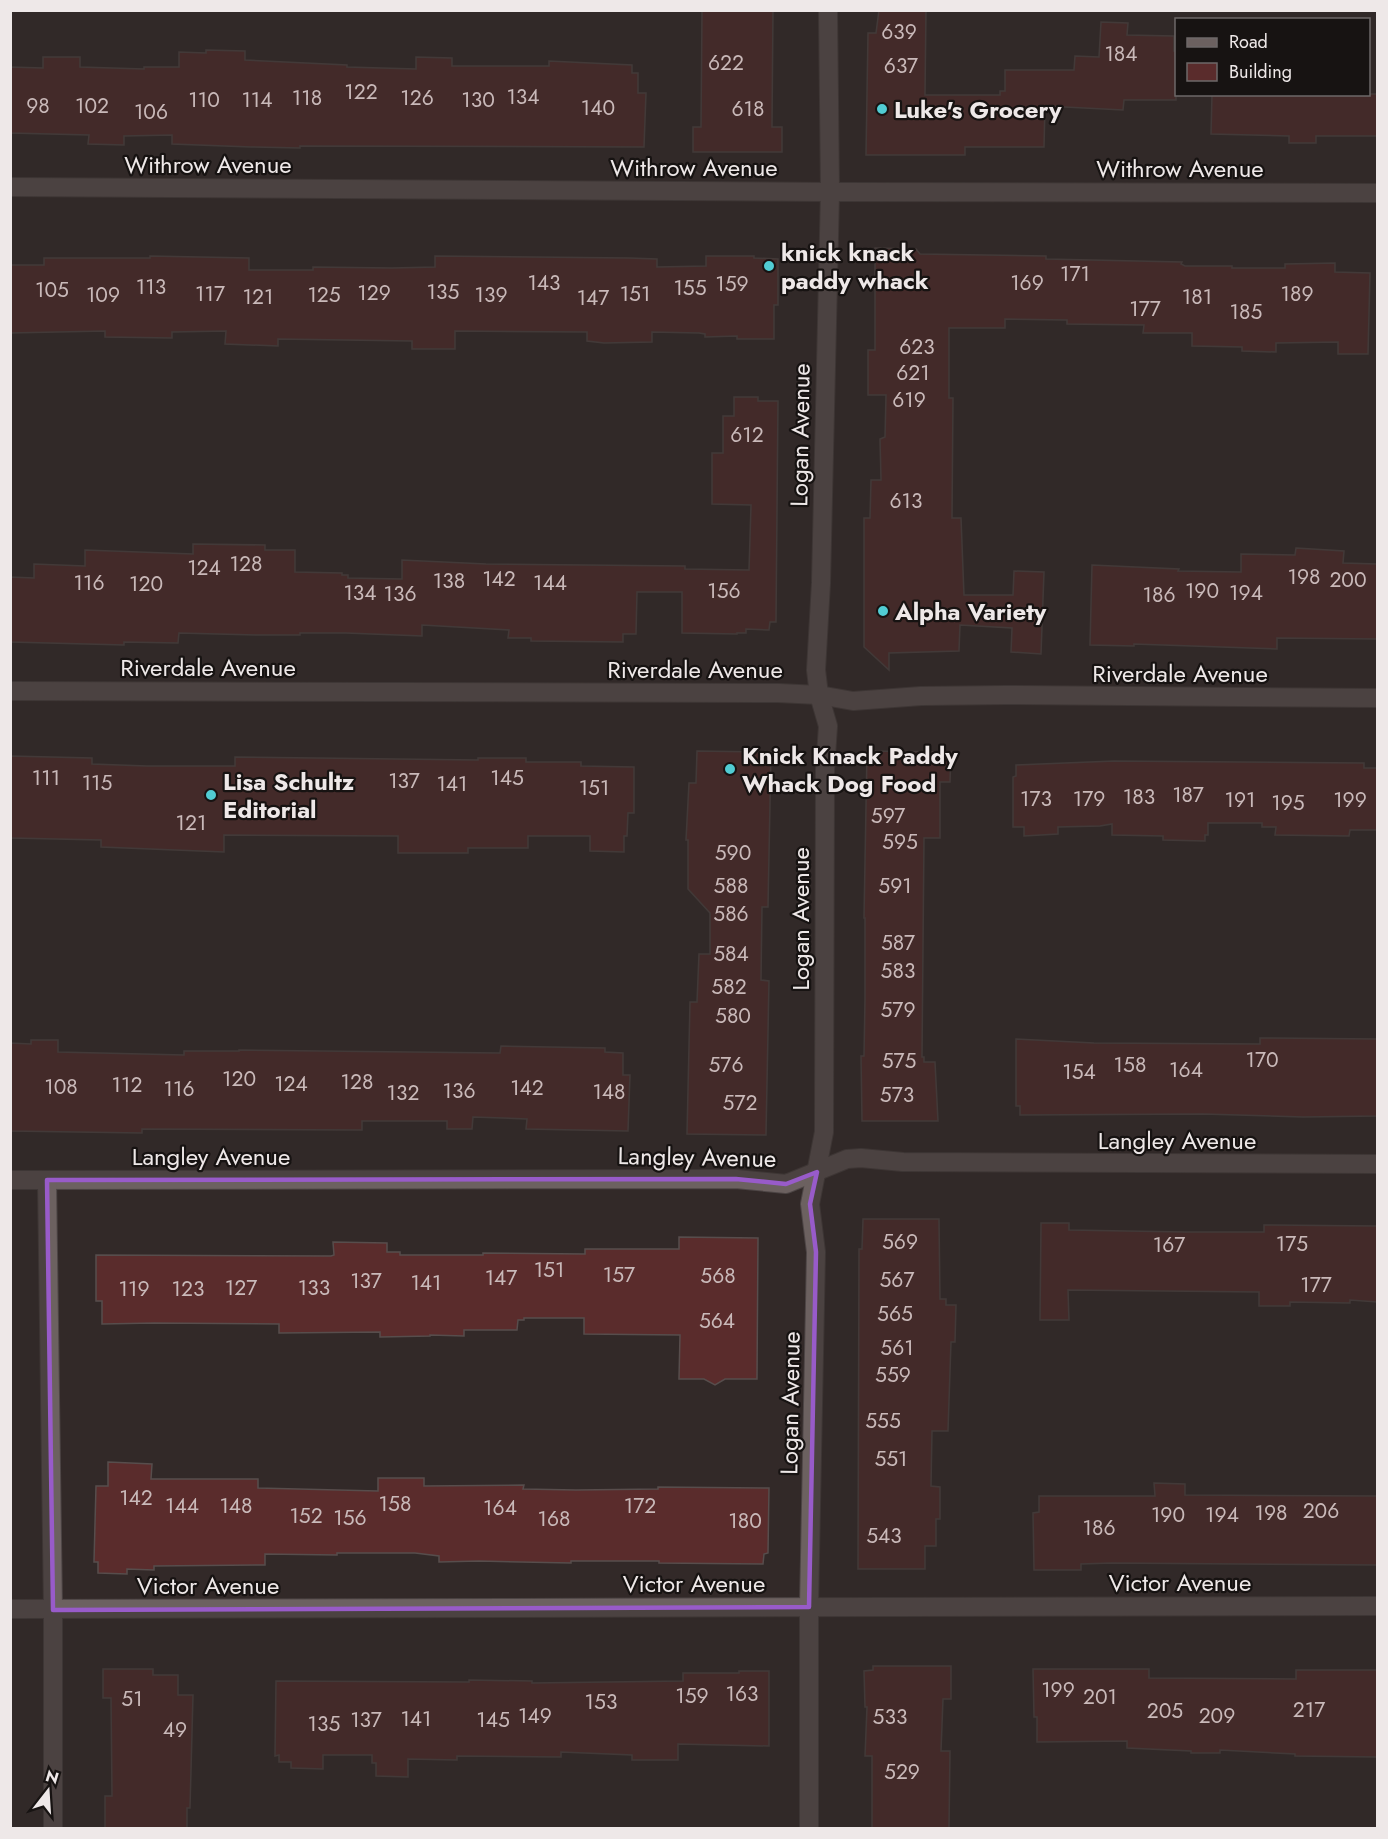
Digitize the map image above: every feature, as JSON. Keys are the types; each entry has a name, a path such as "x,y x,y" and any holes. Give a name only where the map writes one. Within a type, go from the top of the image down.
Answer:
{"street":[{"name":"Logan Avenue","path":"809,1828 809,1606 816,1252 810,1204 824,1132 825,770 828,726 819,695 816,670 830,192 828,10"},
{"name":"Withrow Avenue","path":"10,187 1377,193"},
{"name":"Riverdale Avenue","path":"10,691 766,693 819,695 853,701 921,696 995,695 1377,698"},
{"name":"Langley Avenue","path":"10,1180 736,1179 786,1184 847,1159 861,1158 903,1162 1377,1164"},
{"path":"47,1180 53,1610 53,1828"},
{"name":"Victor Avenue","path":"10,1610 1377,1606"}],"highlighted area":[{"path":"817,1172 810,1204 816,1252 809,1607 53,1610 47,1180 736,1179 786,1184"}],"building":[{"path":"702,10 773,10 772,127 782,127 782,152 693,152 693,127 701,127"},
{"path":"879,10 926,10 925,95 1000,95 1000,91 1005,91 1005,70 1074,70 1075,56 1099,57 1101,22 1128,23 1127,35 1174,36 1176,100 1124,100 1123,110 1045,106 1044,147 965,147 965,155 866,155 868,33 876,33"},
{"path":"206,50 245,51 245,60 347,65 347,67 416,69 416,57 452,58 452,66 549,66 549,61 632,65 632,73 638,73 638,93 646,93 644,147 251,147 172,144 172,135 124,136 124,145 88,144 89,135 10,133 10,67 43,68 43,57 80,57 80,67 144,69 144,67 179,67 179,52 206,53"},
{"path":"1370,94 1377,94 1377,136 1316,136 1316,143 1289,143 1289,136 1211,134 1212,96 1370,96"},
{"path":"875,248 916,249 920,254 1046,256 1046,259 1182,262 1181,264 1185,266 1232,266 1232,268 1285,268 1285,264 1335,263 1335,272 1370,273 1368,354 1338,354 1338,342 1276,343 1276,352 1242,351 1242,347 1192,346 1192,333 1143,333 1144,325 1067,324 1067,320 1005,319 1005,328 949,328 949,398 953,398 952,518 961,518 964,595 1013,595 1014,571 1044,572 1041,654 1011,652 1012,628 960,625 959,651 889,653 889,670 864,647 864,518 870,518 871,480 881,480 880,439 885,437 886,395 868,395 868,350 875,350"},
{"path":"150,256 249,258 249,270 313,270 313,267 435,267 435,256 657,259 657,267 706,266 706,256 754,256 754,258 778,259 778,305 774,305 774,339 737,339 737,336 705,337 705,334 699,333 652,332 652,342 604,343 587,341 587,332 455,331 455,349 412,349 412,341 278,339 278,346 225,344 226,331 172,332 172,338 105,337 105,331 10,333 10,265 44,265 44,258 150,258"},
{"path":"734,397 758,397 758,401 778,401 776,622 770,622 769,630 746,629 746,633 737,634 682,633 682,592 637,592 636,634 623,634 623,642 531,641 531,638 508,638 509,630 422,625 422,636 346,633 256,635 179,633 178,643 124,642 124,645 10,642 10,577 34,578 34,564 85,566 85,550 193,554 193,544 265,545 265,550 295,550 295,572 342,573 342,575 348,575 348,578 402,579 402,560 486,564 685,566 685,569 749,570 751,505 712,504 712,453 723,453 723,416 734,416"},
{"path":"1296,548 1344,551 1343,563 1377,564 1377,639 1277,638 1277,649 1134,644 1134,646 1090,645 1092,565 1179,569 1178,571 1241,572 1241,554 1295,555"},
{"path":"697,751 771,752 768,907 762,907 761,980 769,981 766,1135 687,1134 690,1002 697,1002 699,954 710,954 710,913 688,889 688,840 686,840 689,783 696,783"},
{"path":"867,751 951,752 950,782 940,782 940,838 924,838 922,1057 924,1057 924,1062 935,1062 938,1121 862,1121 861,1056 864,1056"},
{"path":"10,756 92,758 92,764 147,766 235,766 235,757 478,760 478,758 526,758 526,762 581,762 581,766 634,767 634,813 628,813 624,852 590,851 590,836 528,836 528,848 468,848 468,853 398,853 398,836 224,835 224,852 101,847 101,840 10,838"},
{"path":"1114,761 1364,763 1364,768 1377,768 1377,830 1350,830 1349,836 1275,835 1276,827 1262,827 1262,823 1208,823 1208,835 1205,835 1205,841 1163,840 1163,836 1112,835 1112,824 1058,827 1058,834 1024,836 1024,827 1013,827 1013,777 1016,776 1016,765"},
{"path":"1260,1038 1377,1039 1377,1116 1020,1115 1020,1106 1016,1106 1016,1039 1094,1043 1260,1044"},
{"path":"31,1040 58,1040 58,1052 184,1055 184,1051 239,1050 500,1053 501,1046 605,1048 605,1052 623,1053 623,1075 630,1075 628,1131 526,1129 527,1119 473,1117 472,1129 447,1129 447,1121 362,1121 362,1130 142,1129 142,1133 10,1131 10,1043 31,1044"},
{"path":"863,1219 939,1219 940,1299 946,1299 946,1305 956,1305 955,1342 951,1342 948,1431 932,1431 931,1486 940,1487 940,1519 936,1519 936,1546 925,1546 925,1569 858,1569 859,1249 862,1249"},
{"path":"1041,1223 1069,1223 1069,1230 1185,1232 1264,1232 1264,1225 1377,1226 1377,1302 1350,1300 1350,1303 1290,1302 1290,1306 1259,1306 1259,1292 1068,1290 1069,1320 1040,1320"},
{"path":"679,1237 758,1238 757,1379 725,1379 715,1385 704,1379 679,1379 680,1335 584,1334 584,1318 524,1318 524,1320 518,1320 517,1330 464,1330 464,1336 380,1337 380,1332 279,1333 279,1324 102,1324 102,1301 96,1301 96,1255 331,1256 334,1255 333,1242 387,1243 387,1252 400,1252 400,1255 585,1254 585,1249 679,1249"},
{"path":"108,1462 152,1464 151,1479 258,1479 258,1488 378,1491 378,1478 424,1478 424,1486 524,1485 523,1489 769,1488 768,1553 764,1554 763,1564 659,1563 659,1561 439,1562 439,1556 415,1553 265,1554 265,1565 154,1566 154,1570 127,1569 127,1574 98,1573 98,1562 94,1562 96,1486 108,1486"},
{"path":"1154,1483 1185,1484 1185,1495 1377,1496 1377,1565 1112,1563 1081,1564 1081,1570 1034,1570 1033,1513 1039,1512 1039,1496 1155,1496"},
{"path":"873,1666 951,1666 951,1699 943,1699 941,1751 950,1751 949,1828 872,1828 872,1756 865,1756 867,1707 865,1707 864,1671 873,1670"},
{"path":"103,1669 153,1669 153,1675 178,1675 178,1695 193,1695 190,1808 187,1808 187,1828 105,1828 105,1796 112,1796 111,1698 103,1698"},
{"path":"1033,1669 1149,1669 1149,1678 1296,1679 1296,1670 1377,1670 1377,1757 1295,1756 1295,1754 1220,1750 1220,1753 1191,1753 1191,1751 1127,1748 1127,1741 1037,1742"},
{"path":"739,1671 769,1671 769,1746 678,1744 678,1760 632,1760 632,1755 561,1752 561,1757 457,1756 457,1760 408,1759 408,1777 376,1776 376,1763 372,1763 372,1755 323,1755 323,1769 291,1768 291,1762 279,1762 279,1755 275,1756 276,1681 469,1682 469,1680 532,1681 532,1683 683,1681 683,1673 739,1673"}],"place":[{"name":"Luke's Grocery","path":"882,109"},
{"name":"knick knack paddy whack","path":"769,266"},
{"name":"Alpha Variety","path":"883,611"},
{"name":"Knick Knack Paddy Whack Dog Food","path":"730,769"},
{"name":"Lisa Schultz Editorial","path":"211,795"}]}
